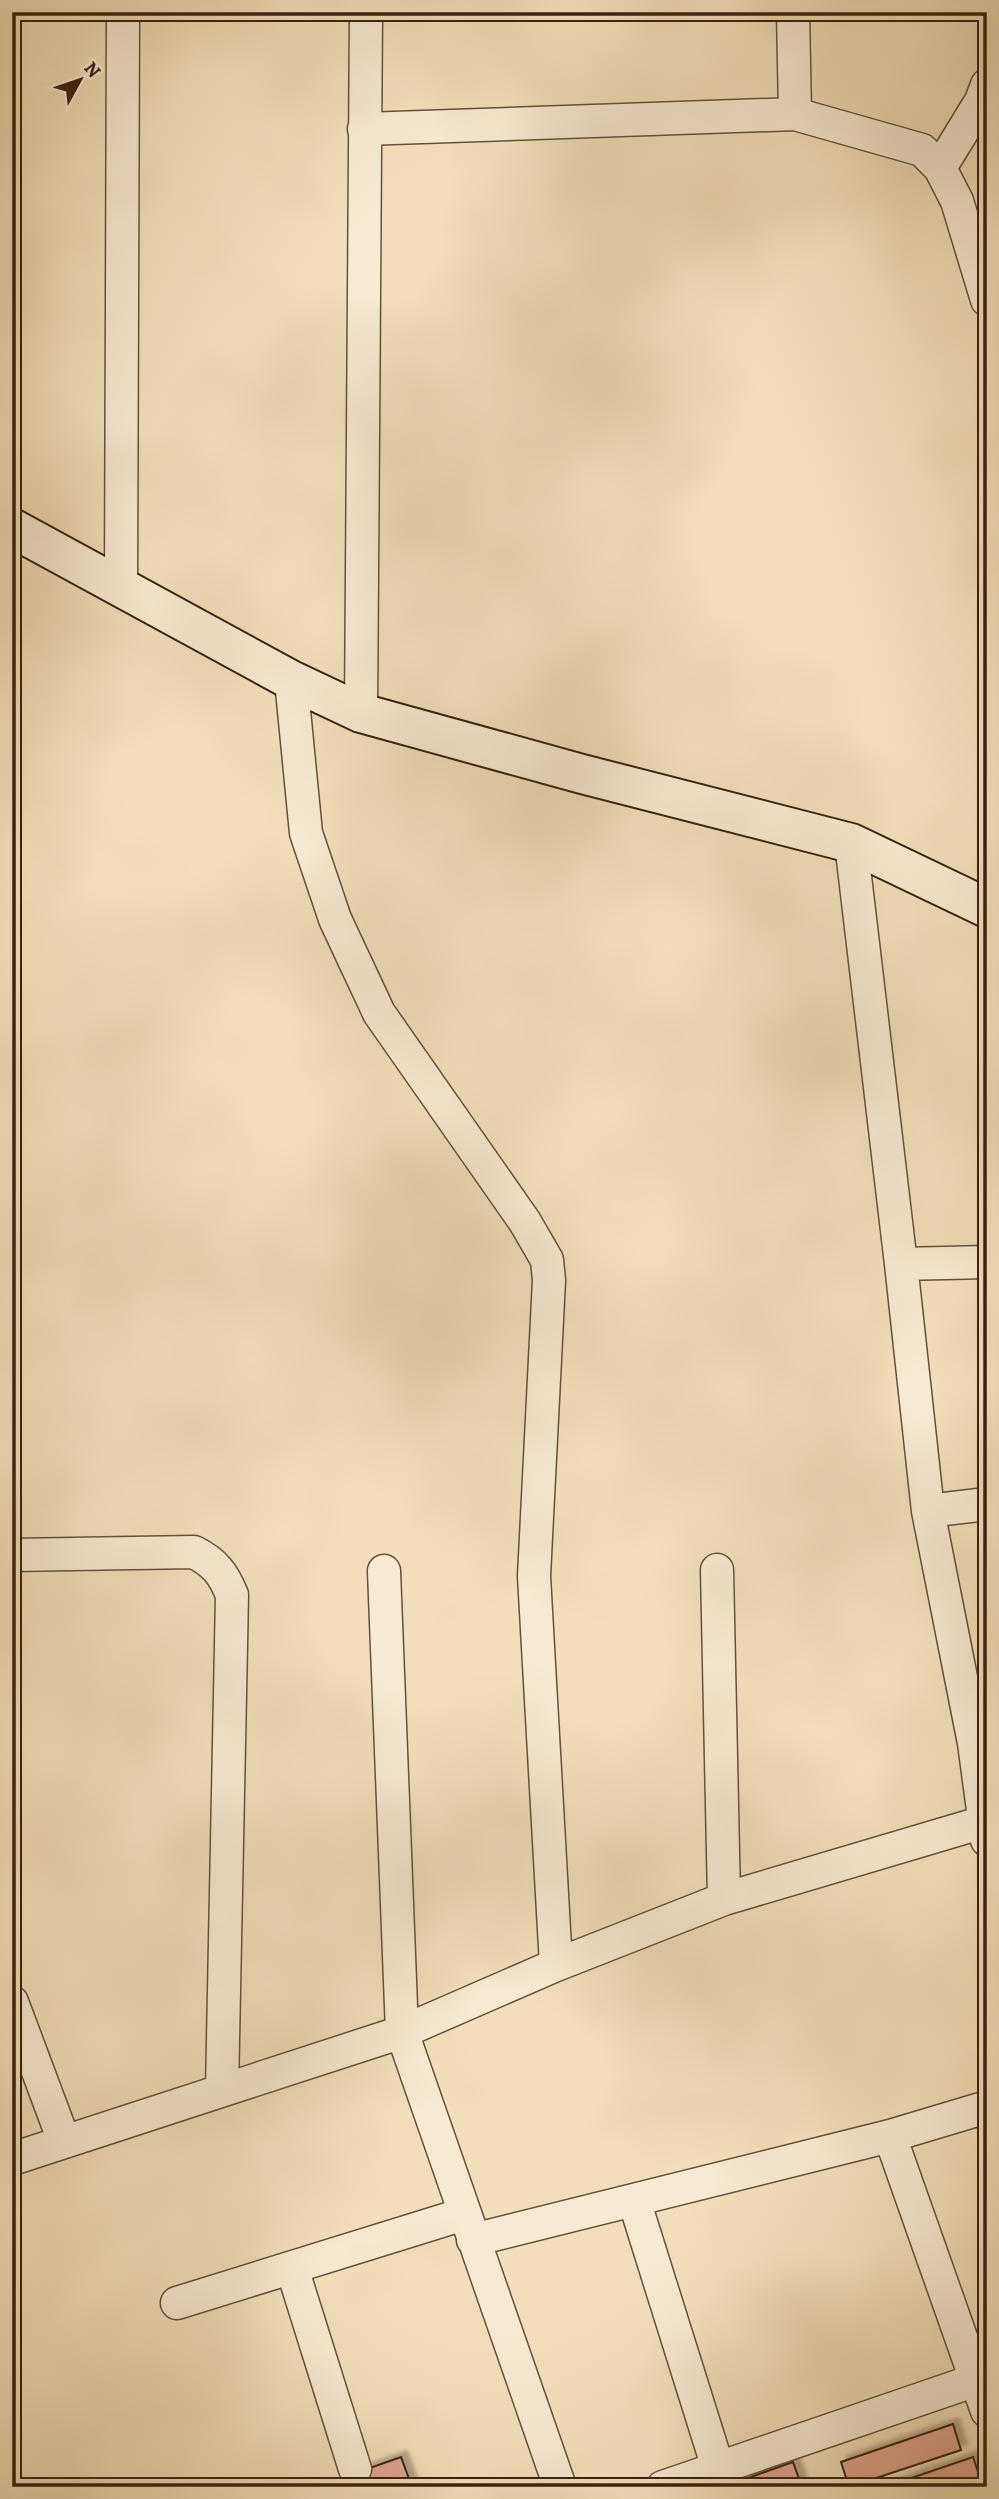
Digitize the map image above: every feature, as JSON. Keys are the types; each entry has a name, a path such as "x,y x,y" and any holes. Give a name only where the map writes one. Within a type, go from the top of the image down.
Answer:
{"street":[{"path":"121,589 123,12"},
{"path":"361,713 366,12"},
{"path":"793,12 795,114"},
{"path":"940,168 981,101 987,85"},
{"path":"364,129 795,114 922,150 940,168 957,201 987,300"},
{"path":"12,528 290,680 361,713 582,774 851,843 987,908"},
{"path":"290,680 306,833 335,919 379,1013 525,1222 547,1260 549,1280 534,1576 556,1965"},
{"path":"12,2159 402,2032 556,1965 724,1899 986,1827 980,1742 928,1511 851,843"},
{"path":"901,1264 987,1262"},
{"path":"928,1511 987,1504"},
{"path":"12,1555 194,1552 212,1562 224,1576 232,1595 222,2090"},
{"path":"717,1570 724,1899"},
{"path":"384,1571 402,2032 560,2487"},
{"path":"12,2001 64,2141"},
{"path":"177,2303 292,2268 468,2227 634,2200 890,2136 987,2107"},
{"path":"890,2136 987,2411"},
{"path":"634,2200 719,2468"},
{"path":"292,2268 355,2469"},
{"path":"663,2487 976,2380"}],"building":[{"path":"953,2424 961,2450 849,2487 841,2462"},
{"path":"401,2457 412,2487 370,2487 364,2470"},
{"path":"973,2457 982,2484 972,2487 885,2487"},
{"path":"793,2462 802,2487 748,2487 745,2479"}]}
